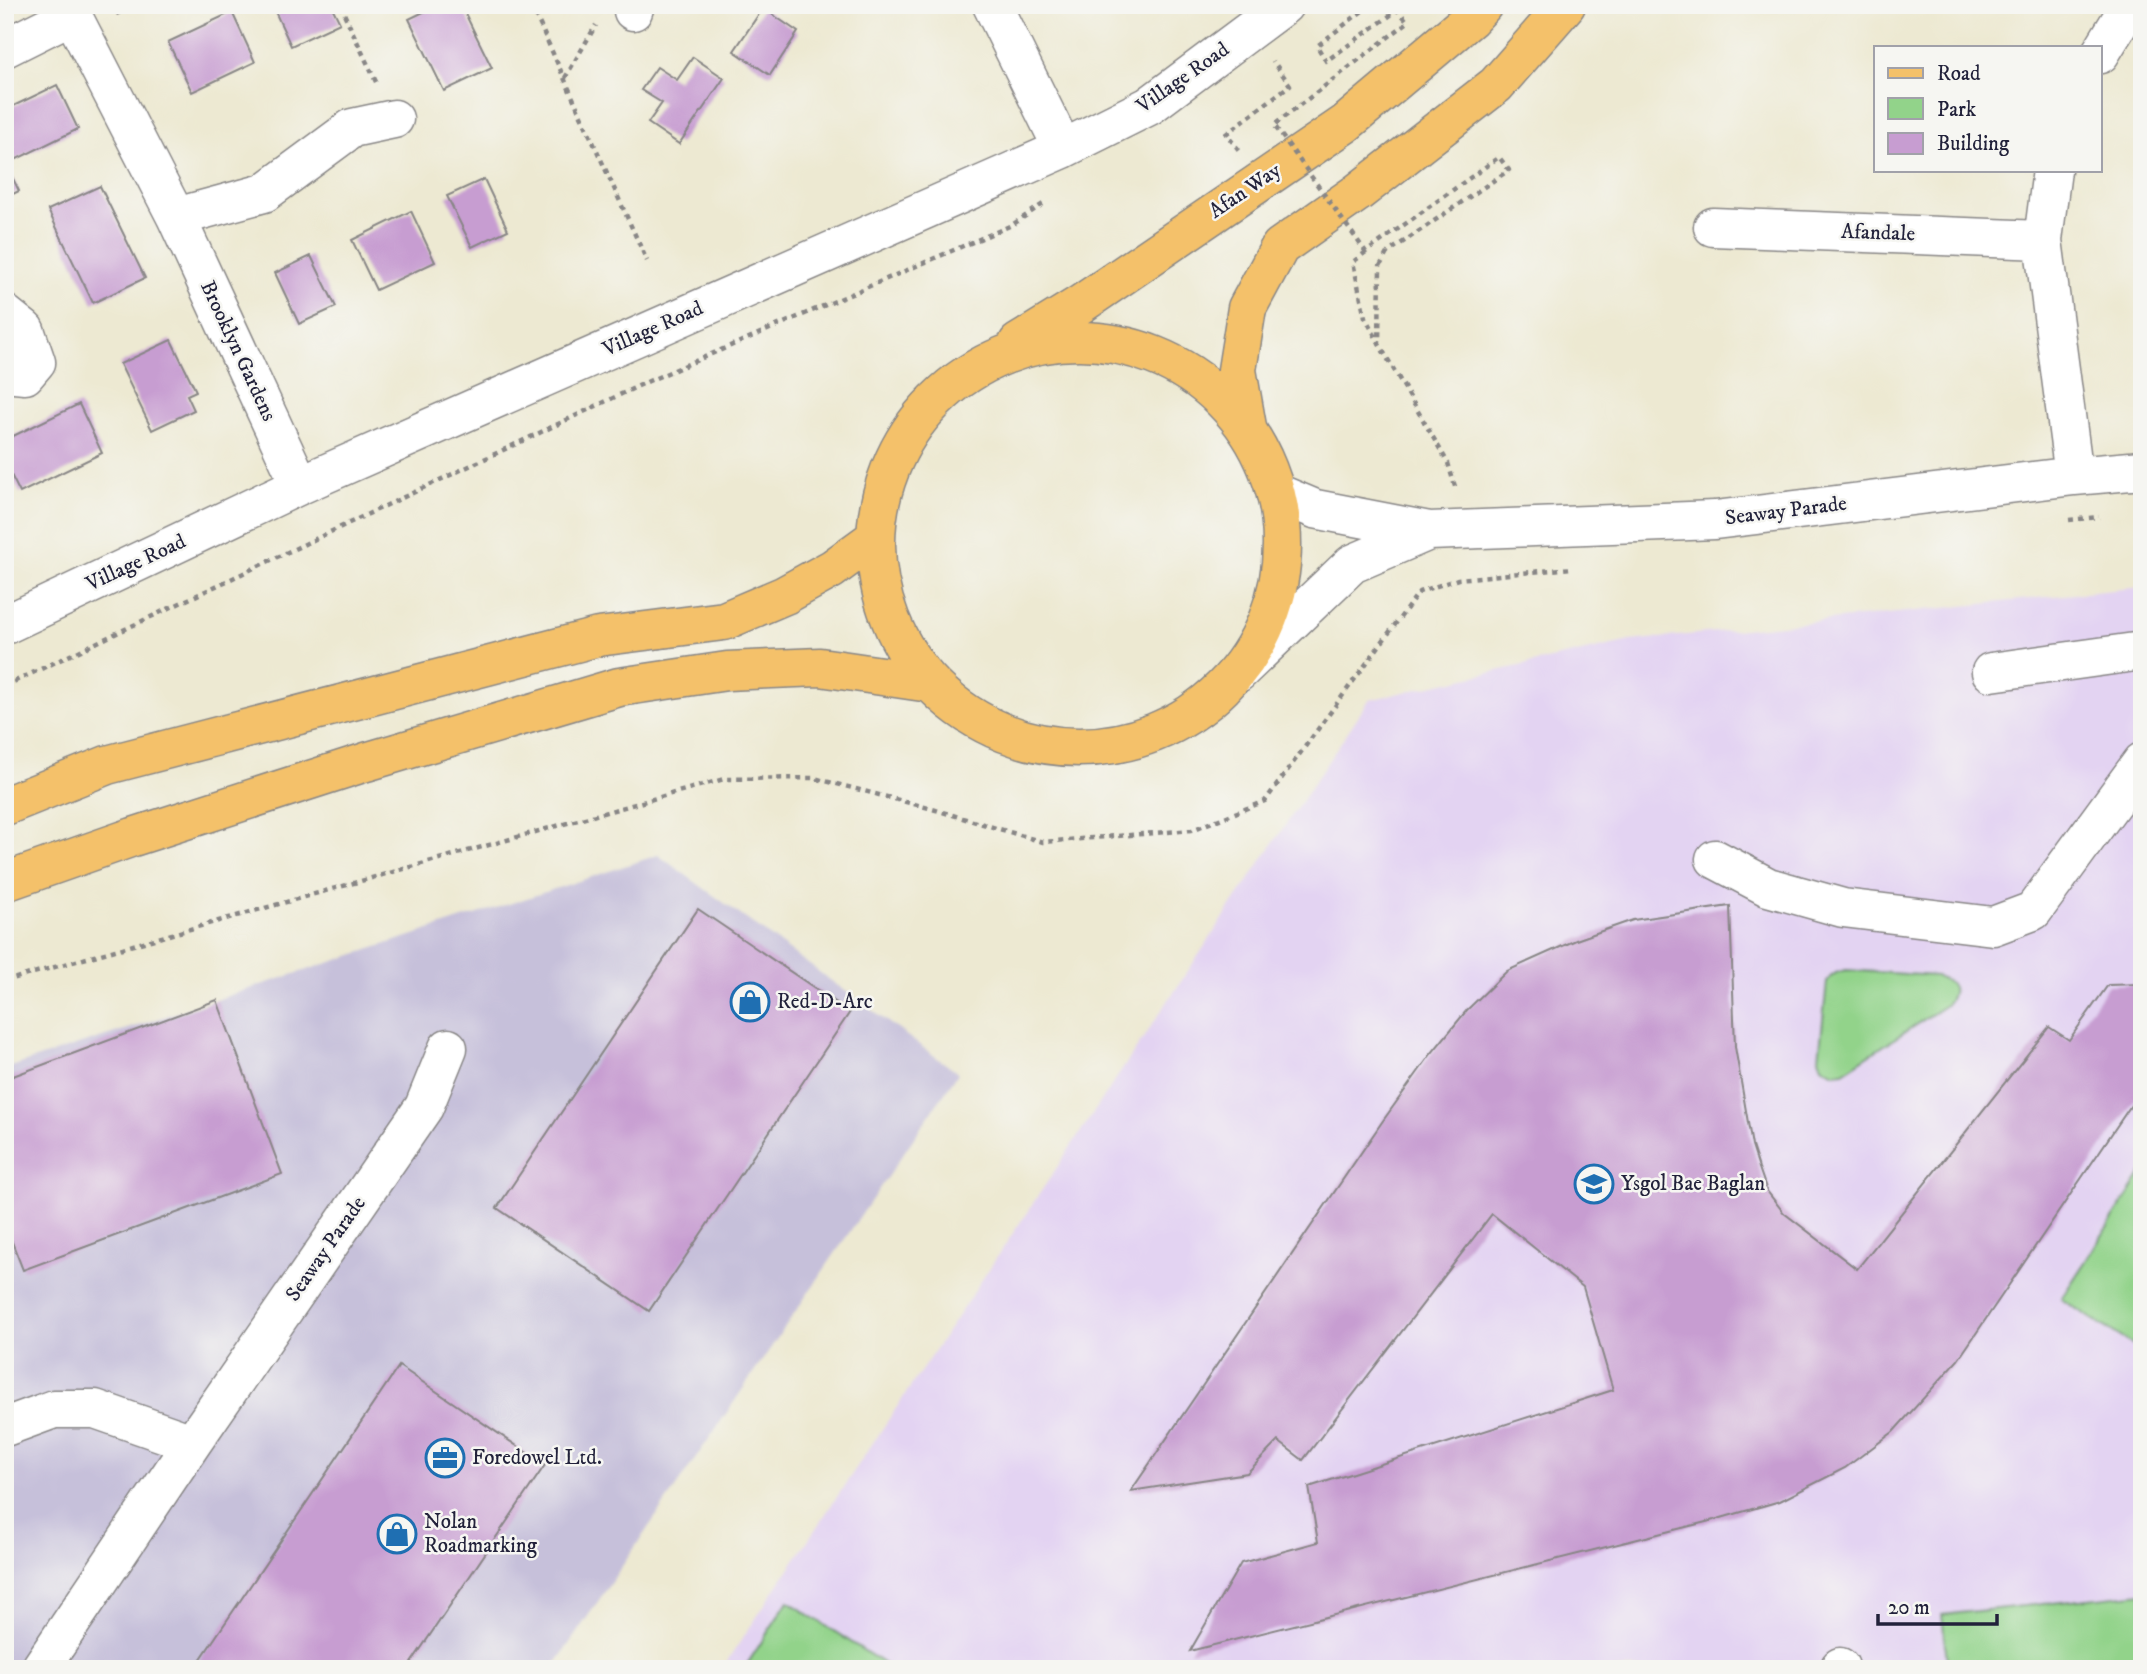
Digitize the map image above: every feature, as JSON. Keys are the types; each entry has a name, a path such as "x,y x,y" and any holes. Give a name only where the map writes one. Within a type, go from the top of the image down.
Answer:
{"main road":[{"name":"Afan Way","path":"930,682 899,639 880,590 876,537 885,482 909,432 946,390 1081,304 1345,124 1470,19 1483,5"},
{"path":"1247,427 1237,370 1247,309 1280,247 1357,193 1496,85 1566,5"},
{"path":"5,882 133,836 366,762 619,687 727,671 820,667 930,682 985,725 1052,746 1121,744 1186,718 1238,673 1270,618 1283,556 1277,493 1265,458 1247,427 1208,385 1159,357 1104,342 1047,343 993,359"},
{"path":"5,806 107,765 598,636 724,621 785,595 832,569 876,537"}],"street":[{"path":"992,5 1063,149"},
{"name":"Village Road","path":"5,625 300,485 1063,149 1149,106 1284,5"},
{"path":"2102,51 2130,5"},
{"name":"Brooklyn Gardens","path":"5,48 69,10 176,217 300,485"},
{"path":"176,217 264,192 352,128 394,119"},
{"path":"2052,172 2043,240 2074,476"},
{"name":"Afandale","path":"1713,227 2043,240"},
{"path":"5,314 25,330 36,362 25,375 5,373"},
{"name":"Seaway Parade","path":"1277,493 1315,509 1429,531 1715,520 2142,470"},
{"name":"Seaway Parade","path":"1238,673 1352,564 1429,531"},
{"path":"1991,672 2142,651"},
{"path":"1715,859 1768,887 1843,908 1993,926 2033,911 2142,762"},
{"name":"Seaway Parade","path":"40,1669 424,1107 449,1048"},
{"path":"5,1427 54,1409 95,1409 192,1443"}],"path":[{"path":"340,5 394,119"},
{"path":"531,5 647,261"},
{"path":"1366,252 1274,125 1408,22 1398,9 1326,61 1317,46 1370,5"},
{"path":"564,79 607,6 634,8"},
{"path":"1239,150 1226,134 1290,85 1266,51"},
{"path":"1379,344 1380,266 1387,253 1509,170 1499,157 1353,262 1365,317 1379,344 1448,463 1458,497 1480,498 1493,576"},
{"path":"2059,521 2100,517"},
{"path":"5,981 724,779 814,778 1043,842 1192,830 1265,801 1419,593 1458,579 1576,568"}],"shaded area":[{"name":"Ysgol Bae Baglan","path":"2142,587 2142,1669 722,1669 1369,700 1630,641"},
{"path":"658,855 958,1073 552,1669 5,1669 5,1069"}],"green space":[{"path":"1846,970 1936,976 1950,984 1952,995 1946,1005 1843,1072 1834,1073 1822,1066 1819,1058 1827,982 1830,977"},
{"path":"2142,1174 2142,1342 2138,1348 2061,1299"},
{"path":"2142,1593 2142,1669 1948,1669 1942,1615"},
{"path":"788,1601 892,1669 744,1669"}],"building":[{"path":"272,5 331,5 340,23 291,46"},
{"path":"438,5 461,5 492,68 444,91 409,19"},
{"path":"763,8 798,32 770,75 734,51"},
{"path":"232,12 255,62 192,92 168,42"},
{"path":"693,57 724,78 679,144 648,123 662,103 641,90 657,67 677,80"},
{"path":"57,85 78,129 15,160 5,139 5,110"},
{"path":"5,162 19,191 5,198"},
{"path":"484,179 508,230 472,247 447,196"},
{"path":"100,186 145,278 93,303 48,210"},
{"path":"411,211 435,262 376,290 352,240"},
{"path":"311,256 336,307 299,324 275,273"},
{"path":"171,340 196,391 187,395 194,410 152,430 120,364"},
{"path":"79,404 102,453 20,493 5,463 5,440"},
{"path":"1730,906 1735,1047 1752,1146 1767,1191 1784,1213 1857,1269 2049,1027 2069,1040 2108,985 2142,984 2142,1089 1958,1360 1893,1432 1845,1468 1780,1501 1714,1520 1190,1651 1241,1563 1318,1542 1309,1487 1613,1390 1583,1287 1492,1214 1303,1460 1278,1441 1247,1473 1131,1491 1382,1122 1467,1010 1507,971 1576,940 1633,920"},
{"path":"698,909 850,1012 649,1311 497,1208"},
{"path":"217,1000 282,1174 23,1270 5,1224 5,1079"},
{"path":"399,1366 545,1465 407,1669 194,1669"}],"place":[{"name":"Red-D-Arc","path":"750,1002"},
{"name":"Ysgol Bae Baglan","path":"1594,1184"},
{"name":"Foredowel Ltd.","path":"445,1458"},
{"name":"Nolan Roadmarking","path":"397,1534"}]}
